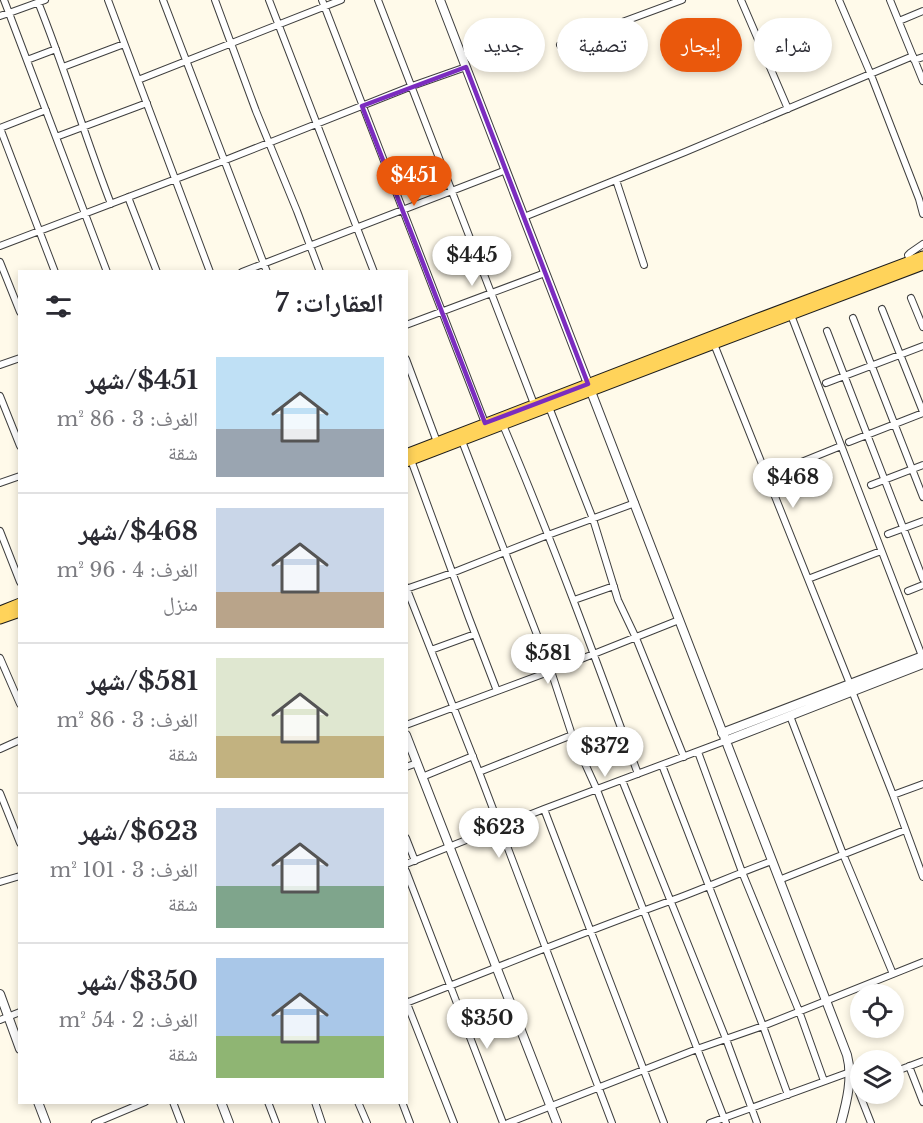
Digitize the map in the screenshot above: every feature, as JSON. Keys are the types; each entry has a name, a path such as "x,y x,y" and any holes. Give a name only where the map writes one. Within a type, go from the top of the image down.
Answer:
{"main road":[{"path":"408,459 437,442 534,404 589,388 791,315 916,265 923,256"},
{"path":"408,459 462,441 549,407 589,388 916,265"},
{"path":"0,611 18,604"},
{"path":"0,619 18,613"}],"street":[{"path":"4,0 106,270"},
{"path":"108,0 209,270"},
{"path":"163,0 266,270"},
{"path":"215,0 319,270"},
{"path":"269,0 373,270"},
{"path":"138,80 279,24 323,3 341,0"},
{"path":"378,0 534,404"},
{"path":"440,0 463,58"},
{"path":"633,18 682,0"},
{"path":"741,0 788,109"},
{"path":"839,0 871,75 919,198 923,214"},
{"path":"890,0 923,81"},
{"path":"0,16 41,1 111,204"},
{"path":"323,3 485,423"},
{"path":"899,21 923,11"},
{"path":"63,67 124,44"},
{"path":"27,60 56,49"},
{"path":"524,217 871,75 914,58 923,57"},
{"path":"0,246 463,67"},
{"path":"468,72 850,1066"},
{"path":"57,137 147,103"},
{"path":"46,110 0,128 54,270"},
{"path":"247,270 506,170"},
{"path":"616,180 644,265"},
{"path":"128,197 156,270"},
{"path":"916,265 908,255 923,244"},
{"path":"0,262 18,307"},
{"path":"408,324 545,273"},
{"path":"911,298 923,327"},
{"path":"849,442 923,412 882,309"},
{"path":"408,863 544,809 698,752 724,737 922,659 791,315"},
{"path":"853,318 923,497"},
{"path":"827,332 923,579"},
{"path":"714,344 851,687 923,877"},
{"path":"826,383 923,346"},
{"path":"0,365 18,359"},
{"path":"408,365 437,442"},
{"path":"0,396 18,441"},
{"path":"549,407 592,519 618,600 636,638 684,757"},
{"path":"503,424 574,600 638,774"},
{"path":"462,441 551,671 572,735 597,789 725,1120"},
{"path":"767,476 842,446"},
{"path":"408,459 497,691"},
{"path":"871,485 923,465"},
{"path":"0,483 18,477"},
{"path":"408,588 635,503"},
{"path":"888,534 923,520"},
{"path":"0,531 18,577"},
{"path":"808,579 881,551"},
{"path":"908,591 923,585"},
{"path":"574,600 614,586"},
{"path":"408,591 612,1123"},
{"path":"408,724 679,620"},
{"path":"431,650 475,634"},
{"path":"0,658 18,699"},
{"path":"724,737 790,716 851,687"},
{"path":"790,716 843,854 893,974"},
{"path":"479,772 572,735"},
{"path":"408,740 557,1123"},
{"path":"0,749 18,741"},
{"path":"698,752 742,872 799,1011 824,1081"},
{"path":"422,777 472,756"},
{"path":"408,766 417,763"},
{"path":"662,765 788,1095"},
{"path":"622,780 726,1039 757,1123"},
{"path":"893,795 923,784"},
{"path":"0,793 18,838"},
{"path":"544,809 664,1123"},
{"path":"779,880 905,830"},
{"path":"408,843 415,861"},
{"path":"408,1002 772,861"},
{"path":"408,876 503,1123"},
{"path":"0,882 18,877"},
{"path":"508,1123 923,962"},
{"path":"0,994 4,1018 18,1045"},
{"path":"408,1005 454,1123"},
{"path":"904,1068 923,1061"},
{"path":"909,1066 923,1102"},
{"path":"710,1123 725,1120 751,1107 850,1072"},
{"path":"841,1123 850,1099"},
{"path":"40,1104 46,1123"},
{"path":"120,1104 123,1112"},
{"path":"94,1123 141,1104"},
{"path":"174,1104 181,1123"},
{"path":"222,1104 229,1123"},
{"path":"269,1104 276,1123"},
{"path":"316,1104 322,1123"},
{"path":"359,1104 367,1123"},
{"path":"403,1104 410,1123"},
{"path":"863,1104 871,1123"}],"highlighted area":[{"path":"466,67 588,384 485,423 362,106"}]}
